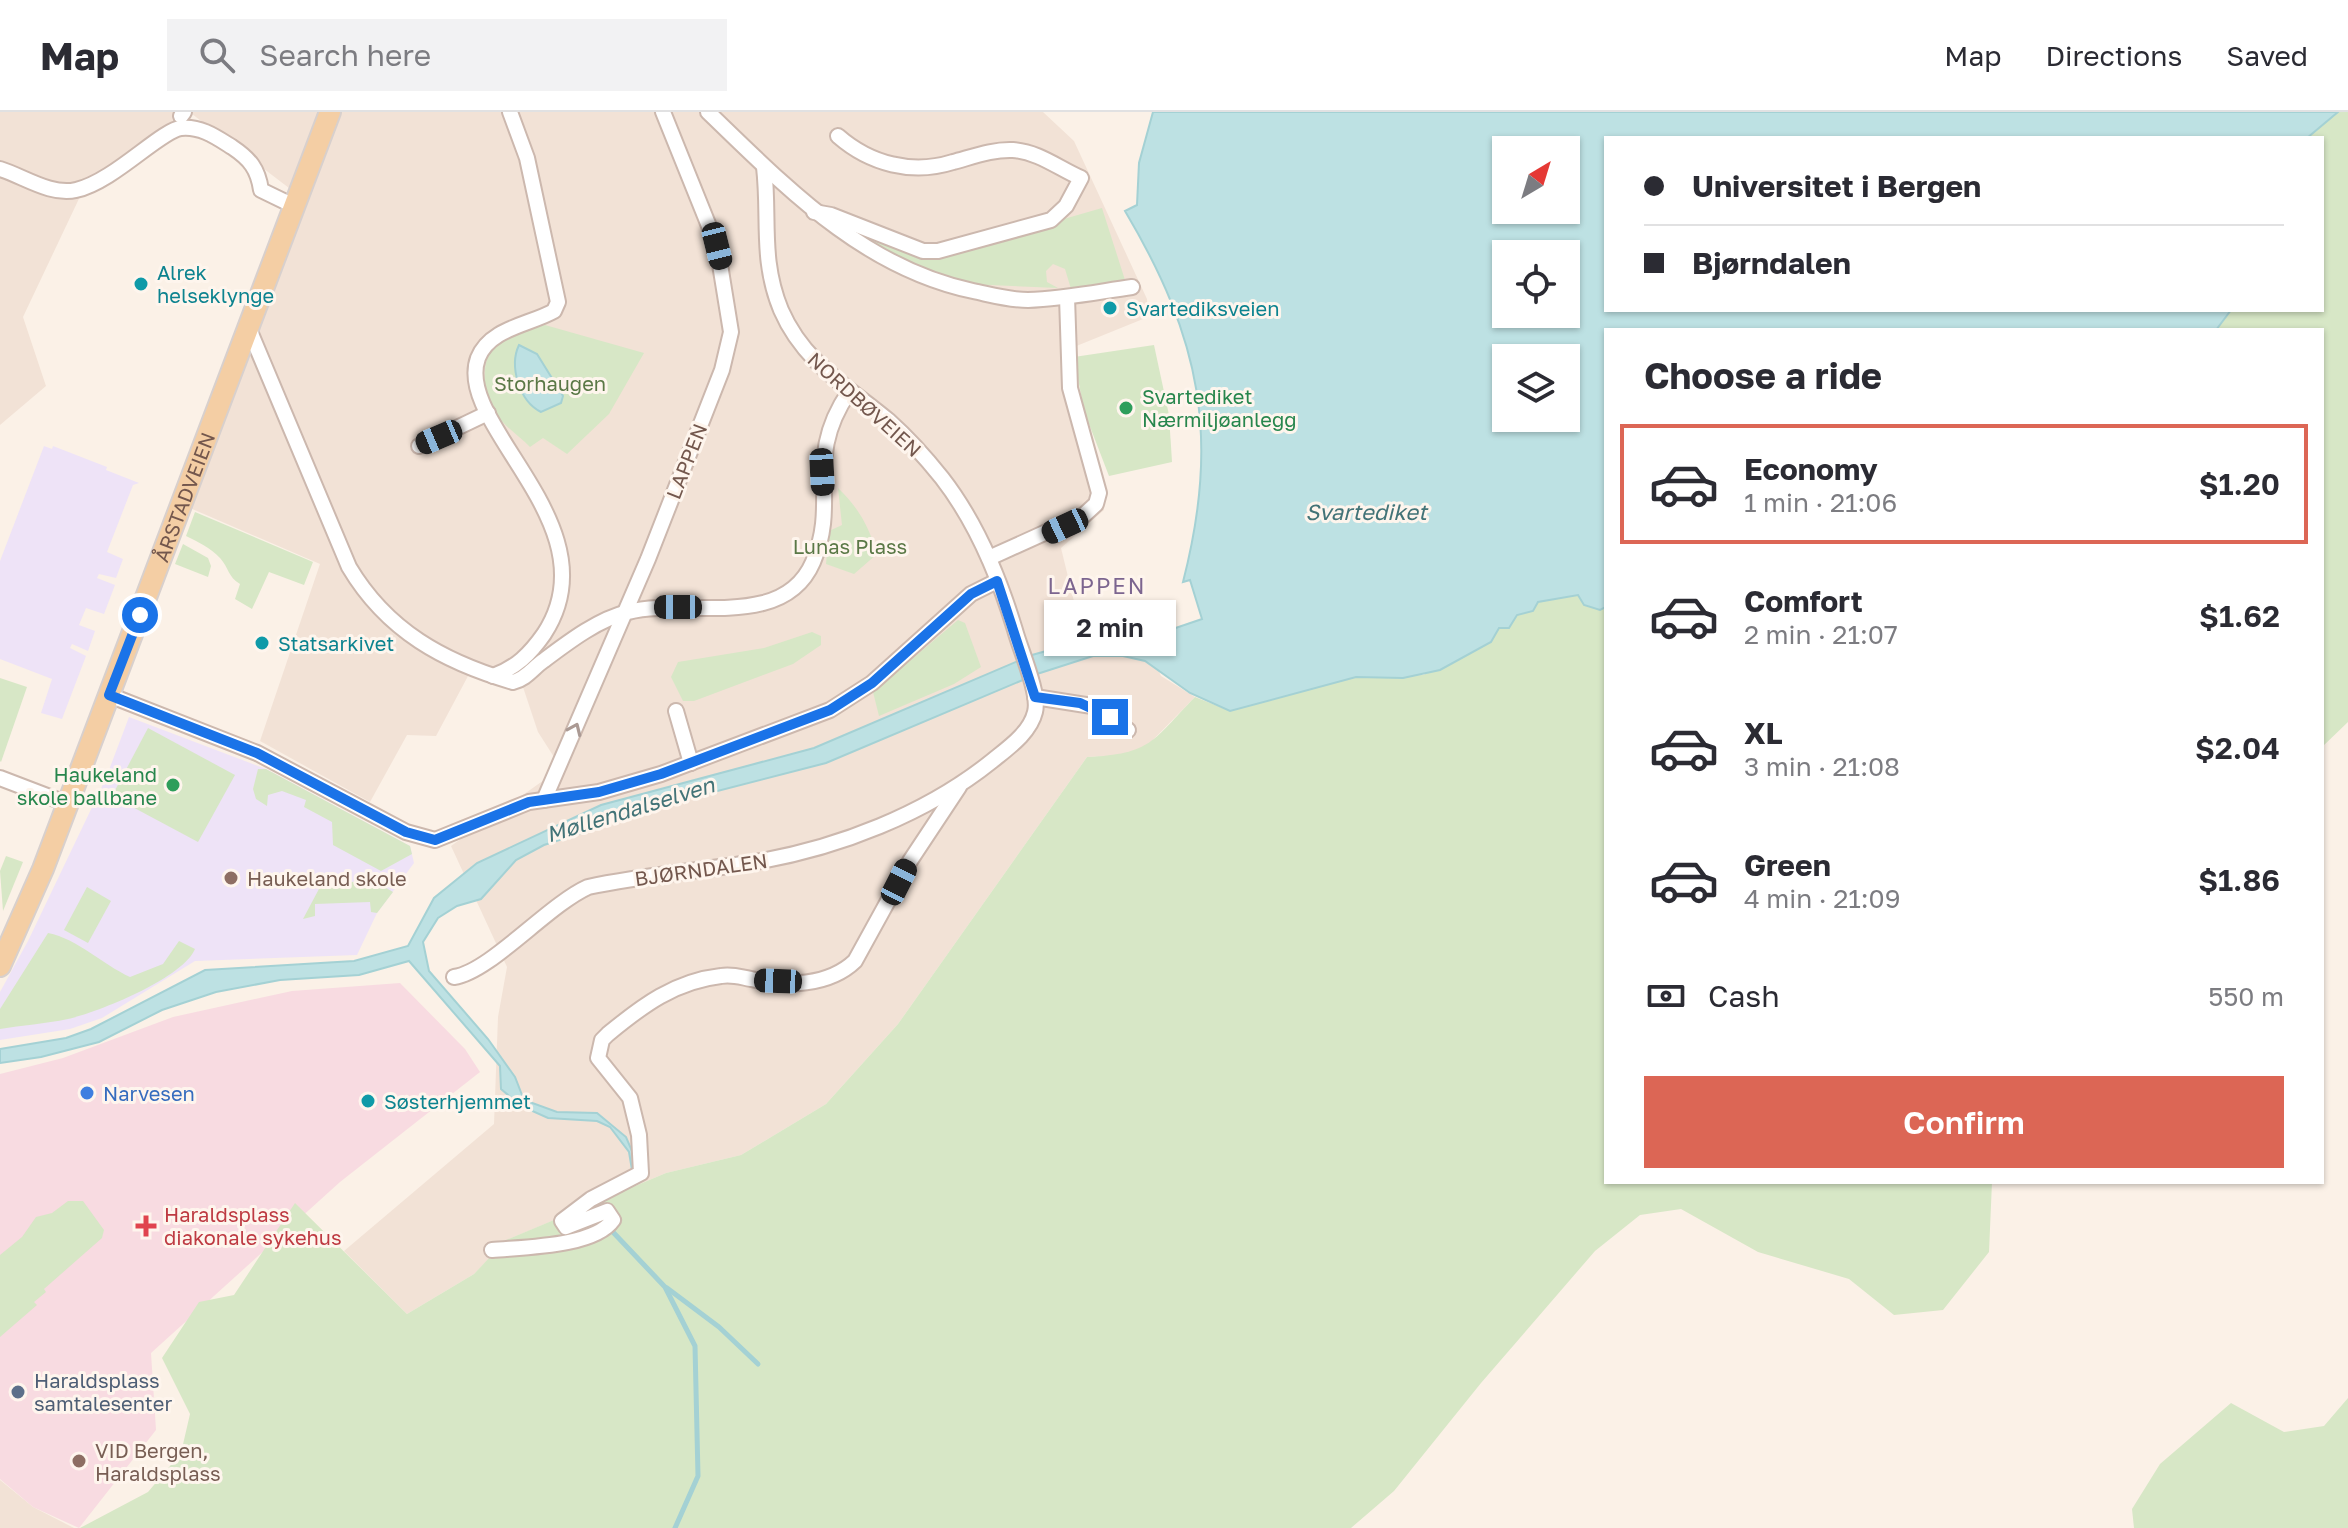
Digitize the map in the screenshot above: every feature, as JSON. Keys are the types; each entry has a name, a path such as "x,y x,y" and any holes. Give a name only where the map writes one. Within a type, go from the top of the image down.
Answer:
{"main road":[{"name":"ÅRSTADVEIEN","path":"0,966 24,918 330,112"}],"street":[{"path":"493,676 519,664 546,630 559,594 560,560 555,533 537,495 488,413 478,380 477,362 483,348 501,333 554,311 558,302 527,158 510,112"},
{"name":"LAPPEN","path":"544,800 626,612 722,370 731,332 717,246 663,112"},
{"path":"708,112 814,212 887,260 940,283 1005,299 1067,297 1132,287"},
{"path":"0,169 56,190 73,191 101,182 178,128 195,128 239,152 258,170 261,190 296,207"},
{"path":"814,212 831,215 923,251 938,251 1051,220 1066,206 1081,178 1042,157 1018,151 991,152 938,166 909,168 863,155 838,136"},
{"name":"NORDBØVEIEN","path":"764,167 764,242 769,273 781,311 818,366 890,422 925,458 964,509 997,581"},
{"path":"989,558 1084,515 1096,504 1099,493 1070,388 1067,297"},
{"path":"249,329 349,567 370,599 414,640 442,656 493,676 519,681 572,641 626,612 652,608 746,606 785,593 802,580 812,566 823,530 822,472 826,432 849,392"},
{"path":"419,446 488,413"},
{"path":"109,695 257,753 417,836 435,840 471,823 544,800 599,792 691,763 845,703 878,678 971,594 997,581 1033,690 1092,706 1128,730"},
{"name":"BJØRNDALEN","path":"454,977 472,971 560,904 588,887 753,863 813,849 889,821 962,784 1025,732 1036,711 1033,690"},
{"path":"676,711 691,763"},
{"path":"0,778 68,804"},
{"name":"BJØRNDALEN","path":"492,1250 585,1239 603,1230 613,1220 607,1211 575,1227 566,1227 562,1221 591,1199 641,1173 641,1149 630,1098 598,1058 602,1040 608,1034 658,995 697,980 733,975 755,980 817,982 842,974 855,961 910,861 962,784"}],"shaded area":[{"path":"0,112 1043,112 1074,141 1147,299 1148,317 1069,349 1074,409 1104,510 1061,548 1082,634 1136,622 1161,676 1195,697 1145,748 1125,755 1087,757 898,1024 826,1104 741,1155 666,1173 507,1240 474,1274 407,1314 344,1251 494,1124 498,1017 507,967 451,846 561,768 538,732 520,678 476,661 436,736 407,735 370,802 260,741 320,564 190,508 306,201 192,114 85,186 23,317 46,386 0,425"},
{"path":"44,446 52,449 53,446 107,467 106,470 139,483 133,485 107,552 123,559 116,578 99,574 97,578 115,585 104,614 86,608 79,625 95,631 88,651 72,644 70,648 86,656 62,719 41,713 52,679 0,659 0,561"},
{"name":"Haukeland skole","path":"129,717 266,769 410,846 414,863 377,913 357,955 195,961 102,1018 70,1029 0,1040 0,992 28,941 106,778"},
{"name":"Haraldsplass diakonale sykehus","path":"400,983 465,1049 480,1072 340,1182 151,1353 156,1430 79,1528 33,1507 0,1479 0,1074 63,1058 173,1017 292,991"},
{"path":"0,1480 33,1507 74,1528 0,1528"}],"green space":[{"path":"2338,112 2348,112 2348,722 2324,745 2324,328 2218,328 2230,312 2324,312 2324,136 2309,136"},
{"path":"1102,208 1125,280 1071,289 1065,269 1053,264 1046,271 1047,282 1058,288 966,284 913,264 844,227 929,258"},
{"name":"Storhaugen","path":"545,325 644,353 609,414 567,454 543,438 530,447 494,412 485,383 486,362 495,344 508,336"},
{"name":"Svartediket Nærmiljøanlegg","path":"1154,345 1169,415 1172,462 1109,476 1084,411 1074,357"},
{"name":"Lunas Plass","path":"838,488 862,518 877,554 854,574 826,564 829,531 842,525"},
{"path":"195,512 313,562 304,585 269,572 252,609 235,599 240,584 223,562 208,548 186,536"},
{"path":"183,544 208,558 211,566 208,577 175,564"},
{"path":"1579,594 1600,610 1604,608 1604,1184 1992,1184 1989,1252 1943,1310 1894,1315 1849,1279 1758,1252 1681,1209 1640,1215 1595,1251 1481,1383 1394,1491 1351,1528 80,1528 148,1492 181,1453 190,1414 162,1358 199,1302 234,1295 295,1203 407,1314 474,1274 506,1240 666,1173 741,1155 826,1104 898,1024 1087,757 1125,753 1149,742 1195,697 1230,711 1356,677 1423,675 1458,660 1492,638 1499,627 1512,623 1517,615 1533,611 1537,602"},
{"path":"958,620 965,623 981,667 954,684 879,716 873,692"},
{"path":"812,632 821,636 821,645 793,664 694,701 683,701 671,677 678,662 764,648"},
{"path":"0,678 27,687 1,762 0,761"},
{"name":"Haukeland skole ballbane","path":"148,728 235,775 198,842 112,796"},
{"path":"258,769 266,769 410,846 412,854 381,871 333,845 332,822 304,807 306,800 282,791 268,795 267,806 256,799 253,789"},
{"path":"6,856 23,862 3,911 0,871"},
{"path":"371,879 393,892 377,913 371,912 370,902 315,904 315,916 303,919 320,887"},
{"path":"87,887 111,901 88,943 64,930"},
{"path":"48,933 80,946 130,977 163,964 179,941 195,949 187,960 158,982 119,1001 68,1019 0,1029 0,1009"},
{"path":"68,1201 83,1201 104,1230 102,1238 44,1289 46,1292 34,1302 37,1305 0,1337 0,1255 22,1237 36,1217 52,1213"},
{"path":"2348,1398 2348,1528 2134,1528 2132,1509 2160,1464 2231,1403 2284,1432 2324,1426"}],"water":[{"name":"Svartediket","path":"1153,112 2338,112 2309,136 1604,136 1604,312 2230,312 2218,328 1604,328 1604,608 1600,610 1584,605 1578,595 1538,602 1533,611 1517,615 1509,628 1499,628 1491,642 1440,670 1403,678 1356,677 1230,711 1190,693 1145,661 1123,656 1093,656 1037,674 826,763 605,820 587,831 544,845 516,860 481,899 457,906 438,918 423,942 429,971 488,1039 515,1077 524,1100 557,1112 597,1113 626,1137 635,1158 635,1171 632,1170 629,1152 610,1127 597,1121 548,1118 521,1106 501,1089 500,1066 409,961 359,975 280,980 216,992 162,1010 99,1042 41,1057 0,1063 0,1049 66,1038 91,1029 205,970 354,961 408,946 434,898 477,863 601,805 814,748 1032,655 1121,630 1158,634 1202,619 1190,580 1183,582 1200,481 1201,435 1196,390 1187,346 1171,303 1125,211 1137,205 1139,163"},
{"path":"519,345 537,354 563,396 561,403 541,412 527,400 516,373"}],"waterway":[{"path":"611,1230 665,1287 695,1346 698,1476 675,1528"},
{"path":"667,1288 719,1327 758,1364"}],"place":[{"name":"Alrek helseklynge","path":"141,284"},
{"name":"Svartediksveien","path":"1110,308"},
{"name":"Svartediket Nærmiljøanlegg","path":"1126,408"},
{"name":"Statsarkivet","path":"262,643"},
{"name":"Haukeland skole ballbane","path":"173,785"},
{"name":"Haukeland skole","path":"231,878"},
{"name":"Narvesen","path":"87,1093"},
{"name":"Søsterhjemmet","path":"368,1101"},
{"name":"Haraldsplass diakonale sykehus","path":"146,1226"},
{"name":"Haraldsplass samtalesenter","path":"18,1392"},
{"name":"VID Bergen, Haraldsplass","path":"79,1461"}],"district":[{"name":"LAPPEN","path":"1097,585"}],"route":[{"path":"140,615 109,695 195,726 257,753 406,832 435,840 529,802 599,792 661,774 830,710 872,683 971,594 997,581 1035,697 1092,706 1110,717"}],"water label":[{"name":"Møllendalselven","path":"630,809"}]}
